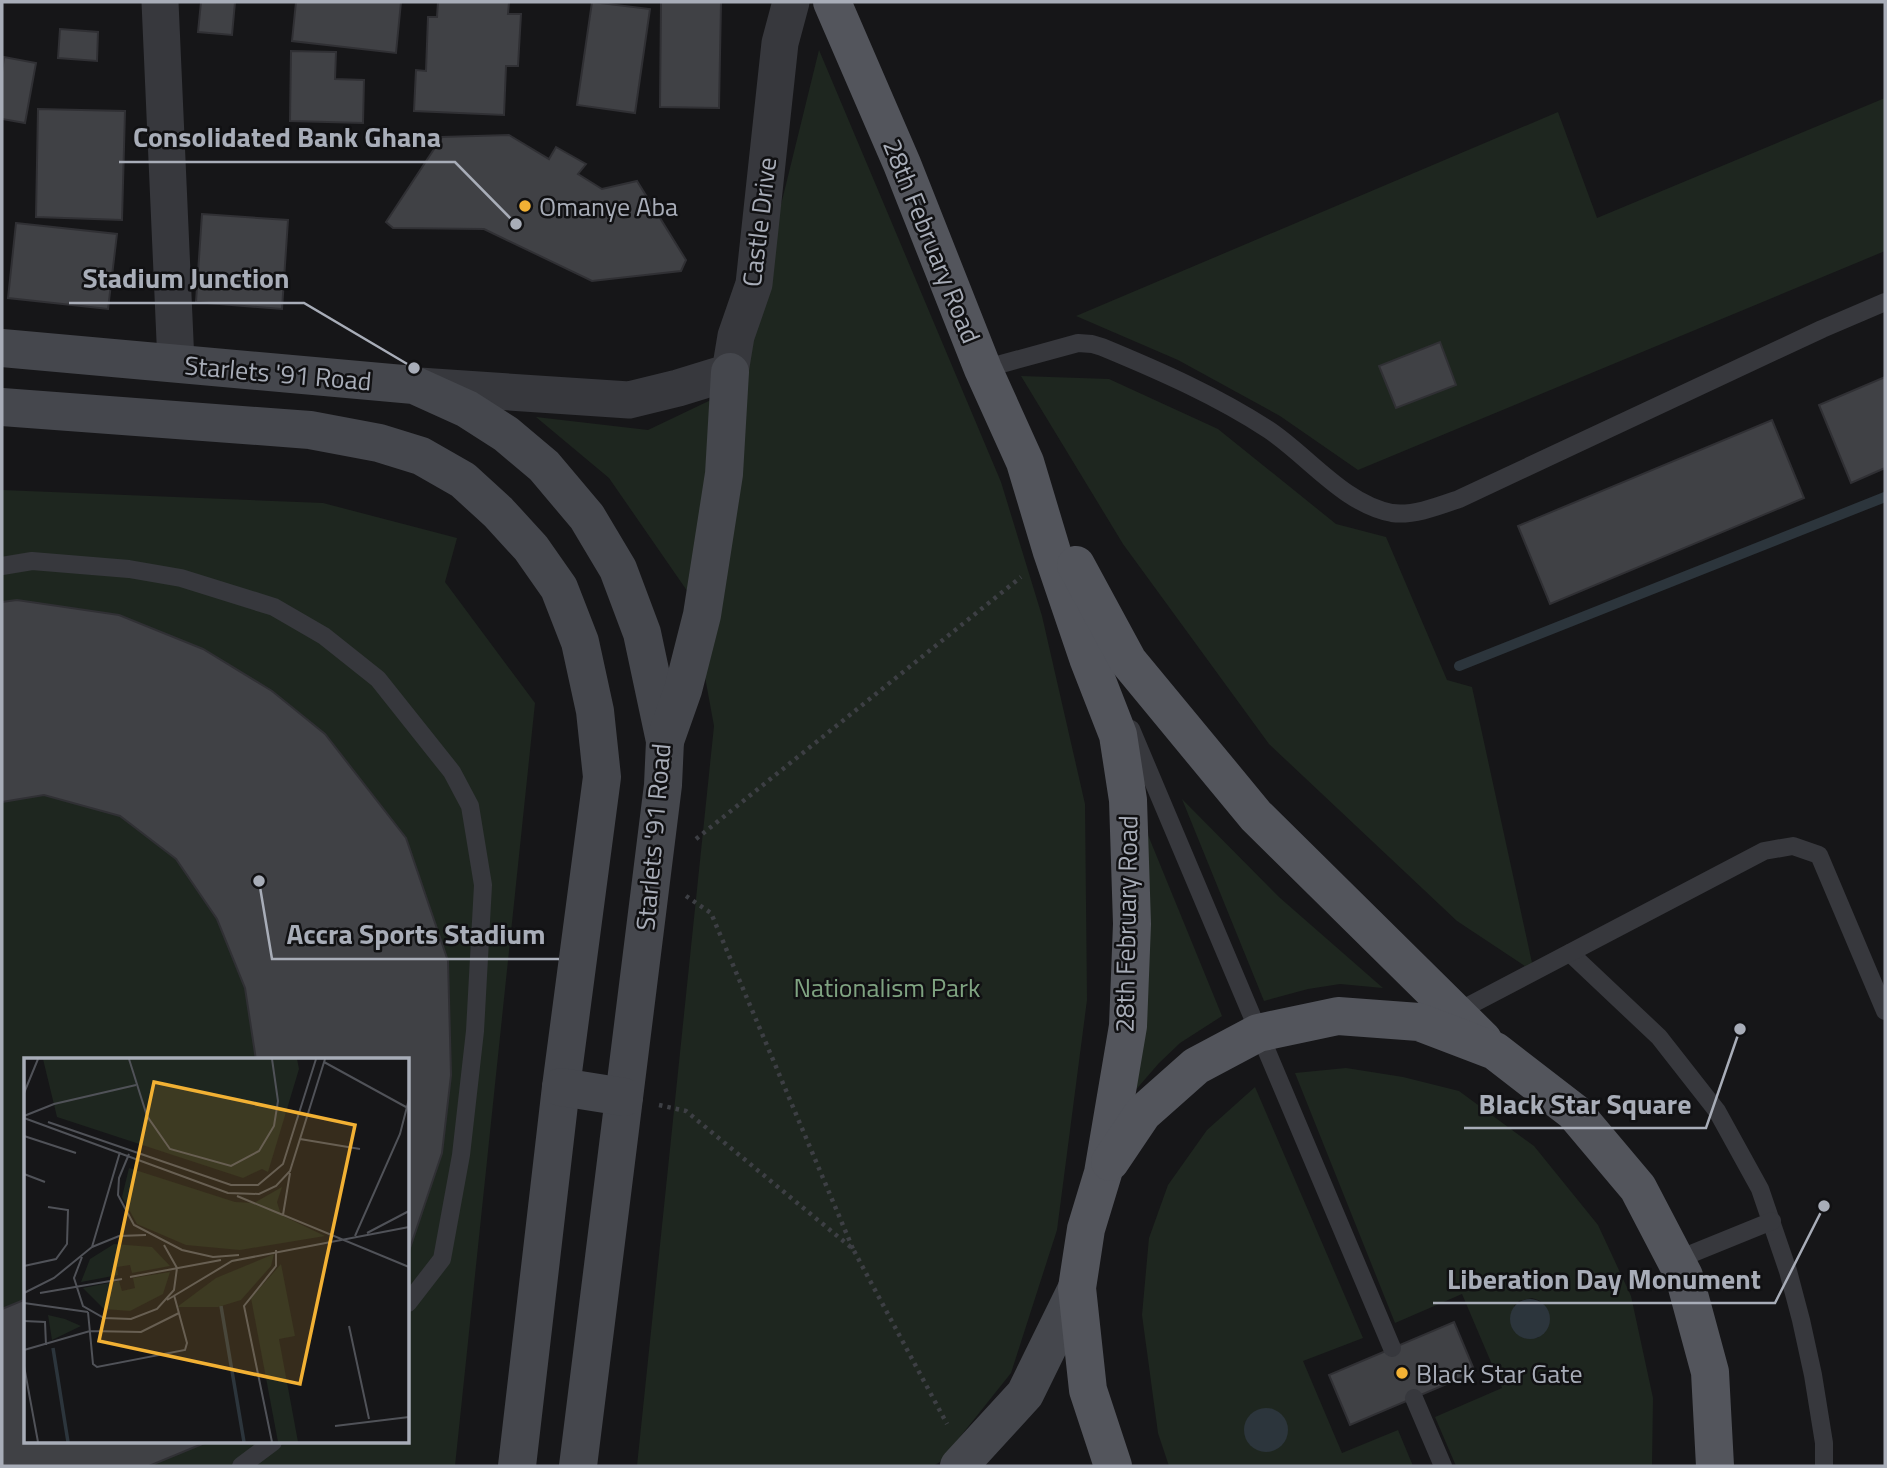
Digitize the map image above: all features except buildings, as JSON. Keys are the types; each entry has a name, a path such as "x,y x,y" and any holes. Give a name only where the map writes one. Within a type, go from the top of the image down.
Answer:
{"main road":[{"name":"28th February Road","path":"832,2 1025,462 1052,552 1118,736 1128,800 1132,924 1128,1026 1104,1172 1086,1229 1077,1288 1025,1394 963,1463"},
{"name":"Starlets '91 Road","path":"2,348 414,385 467,410 506,434 544,466 587,517 618,569 642,633 665,741 663,786 578,1466"},
{"path":"665,741 702,615 724,474 730,372"},
{"name":"Starlets '91 Road","path":"2,407 310,430 379,443 421,456 463,480 498,512 531,548 559,588 580,642 595,711 602,777 561,1087 517,1466"},
{"name":"28th February Road","path":"1032,481 1128,661 1256,816 1495,1051"},
{"path":"1104,1172 1143,1113 1196,1066 1258,1033 1338,1016 1419,1022 1495,1051 1574,1112 1638,1188 1684,1276 1710,1372 1715,1466"},
{"path":"561,1087 624,1097"},
{"path":"1077,1288 1088,1390 1113,1466"}],"street":[{"path":"160,2 176,363"},
{"name":"Castle Drive","path":"730,372 737,337 754,284 779,43 791,2"},
{"path":"414,385 629,400 730,372"}],"lane":[{"path":"984,369 1078,343 1102,347 1185,382 1270,431 1358,501 1393,513 1428,510 1459,499 1885,302"},
{"path":"1032,481 1056,550 1392,1348"},
{"path":"2,566 32,561 129,569 181,578 274,607 324,636 378,679 452,772 470,806 483,885 475,1031 461,1155 442,1259 410,1300"},
{"path":"1455,1013 1764,850 1793,846 1819,855 1885,1011"},
{"path":"1570,953 1659,1037 1717,1111 1760,1189 1792,1283 1811,1364 1824,1444 1824,1466"},
{"path":"1676,1261 1772,1221"},
{"path":"1414,1398 1443,1466"},
{"path":"241,1466 271,1444"}],"path":[{"path":"963,1463 853,1249 711,913 652,874 1052,552"},
{"path":"624,1097 687,1111 853,1249"}],"green space":[{"name":"Nationalism Park","path":"819,50 1001,482 1042,616 1085,804 1087,1000 1057,1230 1011,1373 940,1462 933,1466 637,1466 714,726 690,595 609,478 536,417 648,430 736,388"},
{"path":"1885,98 1885,251 1358,470 1280,416 1178,360 1076,316 1558,112 1597,218"},
{"path":"1021,376 1109,379 1218,429 1336,524 1386,537 1447,680 1472,687 1534,972 1457,921 1269,744 1123,544"},
{"path":"2,490 323,503 457,538 445,582 535,703 455,1466 2,1466"},
{"path":"1182,799 1279,897 1383,988 1340,984 1308,989 1264,1001"},
{"path":"1139,813 1222,1016 1180,1043 1133,1093"},
{"path":"1346,1068 1403,1077 1459,1091 1534,1146 1598,1225 1631,1296 1653,1398 1652,1466 1456,1466 1435,1417 1502,1388 1462,1294 1395,1323 1295,1073","holes":["1532,1298 1544,1304 1538,1338 1525,1338 1514,1306 1519,1301"]},
{"path":"1255,1087 1363,1338 1303,1361 1342,1453 1398,1430 1413,1466 1169,1466 1158,1433 1142,1315 1149,1238 1168,1185 1207,1130"}],"shaded area":[{"path":"1530,1299 1538,1300 1544,1305 1549,1311 1549,1327 1544,1333 1538,1338 1530,1339 1522,1338 1516,1333 1511,1327 1510,1319 1511,1311 1516,1305 1522,1300"},
{"path":"1266,1408 1281,1415 1288,1430 1281,1445 1266,1452 1251,1445 1244,1430 1251,1415"}],"waterway":[{"path":"1459,666 1885,497"}],"place":[{"name":"Omanye Aba","path":"525,206"},
{"name":"Consolidated Bank Ghana","path":"516,224"},
{"name":"Stadium Junction","path":"414,368"},
{"name":"Accra Sports Stadium","path":"259,881"},
{"name":"Black Star Square","path":"1740,1029"},
{"name":"Liberation Day Monument","path":"1824,1206"},
{"name":"Black Star Gate","path":"1402,1373"}]}
